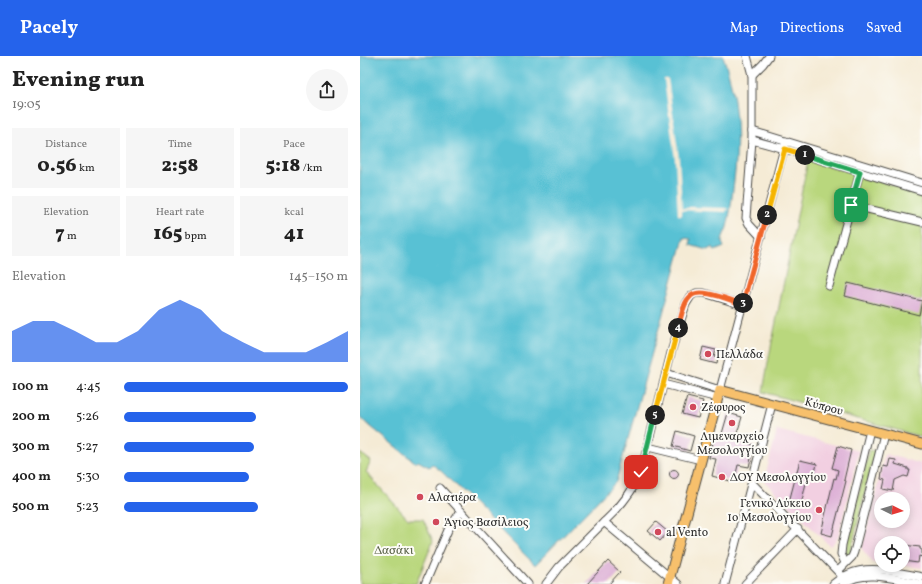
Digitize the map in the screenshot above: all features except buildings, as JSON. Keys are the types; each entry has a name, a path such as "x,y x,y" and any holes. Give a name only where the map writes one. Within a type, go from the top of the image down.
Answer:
{"main road":[{"name":"Κύπρου","path":"719,394 772,404 922,444"},
{"path":"669,581 719,394"}],"street":[{"path":"747,56 752,75 752,140 746,218 749,224 761,237"},
{"path":"752,75 769,56"},
{"path":"752,131 860,172 922,191"},
{"path":"752,140 786,145 922,183"},
{"path":"719,394 786,145"},
{"path":"829,286 860,172"},
{"path":"851,205 922,222"},
{"path":"546,584 559,567 613,514 634,487 641,472 648,447 663,384 681,319 686,304 691,296 696,293 704,293 743,304"},
{"path":"666,373 719,394"},
{"path":"663,384 719,394"},
{"path":"726,584 772,404"},
{"path":"843,578 845,563 842,554 842,545 870,430"},
{"path":"845,563 852,557 856,548 884,434"},
{"path":"648,447 701,460"},
{"path":"752,483 843,578 865,577 882,581 922,584"},
{"path":"440,488 528,584"},
{"path":"424,584 448,530 461,511"},
{"path":"604,522 669,581 678,584"},
{"path":"745,584 798,530"},
{"path":"833,584 854,572 871,570 922,577"}],"shaded area":[{"name":"Γενικό Λύκειο 1ο Μεσολογγίου","path":"777,430 859,451 838,538 830,546 764,481"},
{"path":"885,454 922,464 922,568 910,566 910,536 874,536 873,563 862,549 874,499 874,528 910,528 910,492 876,492"}],"green space":[{"path":"808,160 922,194 922,437 763,392"},
{"path":"869,450 875,451 851,550 849,554 847,554 845,553"},
{"name":"Δασάκι","path":"360,453 371,461 366,472 408,519 423,519 433,541 416,584 360,584"}],"water":[{"path":"360,56 723,56 734,98 737,142 731,207 727,227 722,239 724,247 715,251 713,247 707,250 690,245 691,239 684,238 616,482 535,565 441,471 432,464 429,467 418,461 416,463 360,418"}],"pier":[{"path":"664,79 668,79 679,159 682,208 729,209 726,210 726,212 682,210 682,215 678,215 675,159"}],"place":[{"name":"Πελλάδα","path":"708,354"},
{"name":"Ζέφυρος","path":"693,407"},
{"name":"Λιμεναρχείο Μεσολογγίου","path":"732,423"},
{"name":"ΔΟΥ Μεσολογγίου","path":"722,477"},
{"name":"Αλατιέρα","path":"420,497"},
{"name":"Γενικό Λύκειο 1ο Μεσολογγίου","path":"819,510"},
{"name":"Άγιος Βασίλειος","path":"436,522"},
{"name":"al Vento","path":"658,532"}],"route":[{"path":"641,472 672,349 686,304 691,296 696,293 704,293 743,304 785,149 860,172 851,205"}]}
